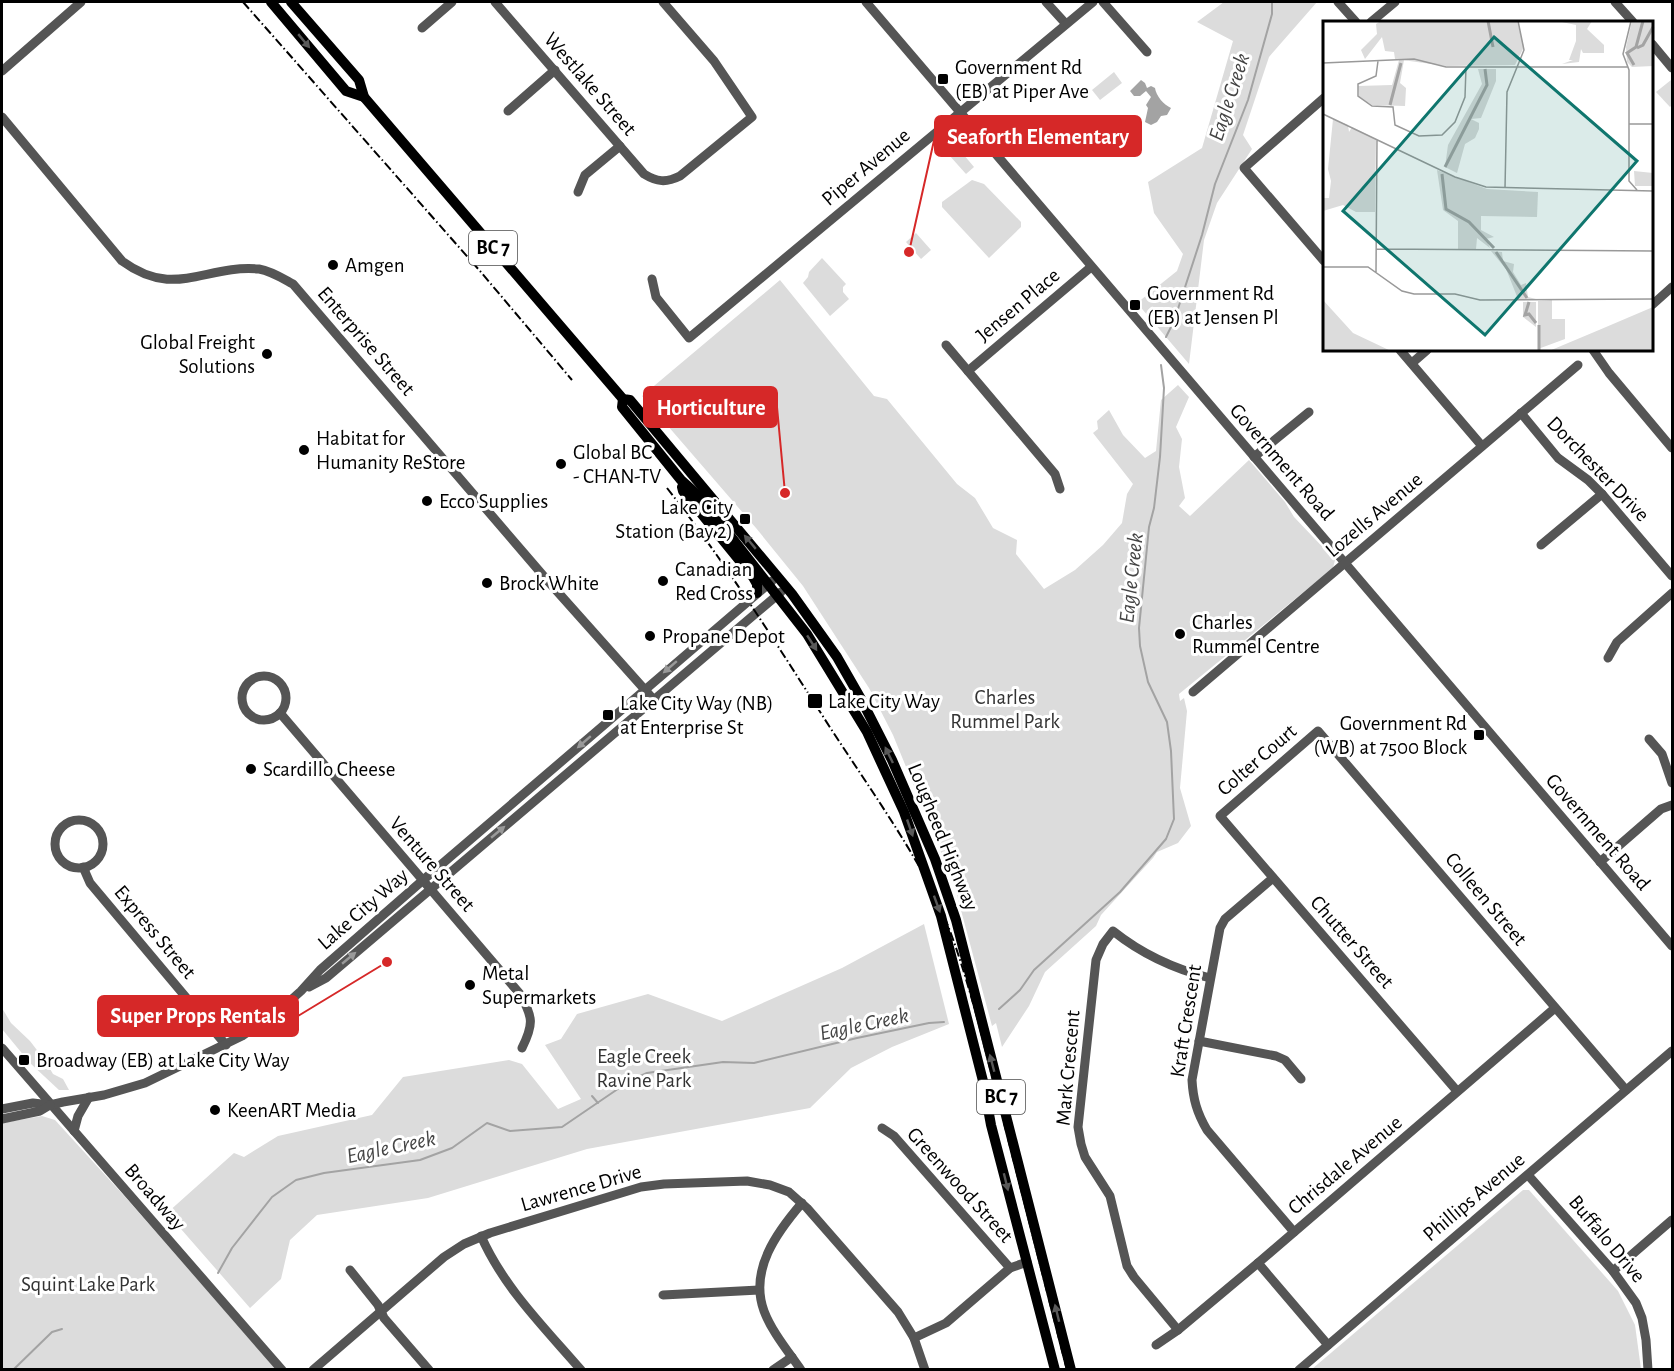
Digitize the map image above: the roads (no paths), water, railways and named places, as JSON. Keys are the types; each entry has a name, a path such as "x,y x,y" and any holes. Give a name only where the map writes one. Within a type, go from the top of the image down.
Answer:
{"main road":[{"name":"Lougheed Highway","path":"271,2 346,90 364,97"},
{"name":"Lougheed Highway","path":"291,2 359,80 364,97 622,399 622,407 681,480 700,497 778,595 807,634 849,699 904,812 941,916 1055,1370"},
{"name":"Lougheed Highway","path":"622,399 630,400 788,587 837,657 892,760 956,920 1071,1370"},
{"path":"681,480 683,491 753,577 757,584 757,593"}],"street":[{"path":"2,71 81,2"},
{"path":"422,28 452,2"},
{"name":"Westlake Street","path":"495,2 644,174 654,180 662,181 680,176 753,117 714,62 663,2"},
{"name":"Government Road","path":"866,2 1672,946"},
{"path":"1046,2 1066,24"},
{"name":"Piper Avenue","path":"652,279 656,297 689,338 1094,2"},
{"path":"1103,2 1147,52"},
{"path":"1338,2 1355,21"},
{"path":"1372,21 1395,2"},
{"path":"1615,2 1633,21"},
{"path":"1653,45 1672,68"},
{"path":"508,111 555,70"},
{"path":"1323,99 1244,168 1323,260"},
{"name":"Enterprise Street","path":"2,117 122,261 134,270 153,278 174,281 243,269 261,269 276,274 293,284 654,699"},
{"path":"578,192 585,176 620,146"},
{"name":"Jensen Place","path":"968,371 1091,267"},
{"path":"1653,305 1672,287"},
{"name":"Jensen Place","path":"946,345 1056,474 1060,489"},
{"path":"1401,351 1482,446"},
{"path":"1412,363 1426,351"},
{"path":"1595,351 1609,374 1672,448"},
{"name":"Lozells Avenue","path":"1193,692 1578,364"},
{"path":"1254,457 1308,412"},
{"name":"Dorchester Drive","path":"1521,413 1558,458 1588,480 1602,494 1672,576"},
{"path":"1542,545 1602,494"},
{"name":"Lake City Way","path":"50,1105 145,1083 226,1045 282,1008 320,970 422,881 779,576"},
{"name":"Lake City Way","path":"301,991 326,978 788,587"},
{"path":"1608,658 1617,642 1672,593"},
{"path":"265,676 279,682 286,700 280,713 267,720 253,717 243,706 242,699 246,685 258,677 265,676"},
{"name":"Venture Street","path":"280,713 520,994 532,1021 522,1048"},
{"name":"Colter Court","path":"1220,816 1318,731"},
{"name":"Colleen Street","path":"1318,731 1626,1090"},
{"path":"1649,739 1662,753 1672,783"},
{"path":"1600,862 1661,809 1672,806"},
{"name":"Chutter Street","path":"1220,816 1457,1091"},
{"path":"78,820 93,824 102,837 101,853 91,864 83,867 68,865 62,860 55,847 58,831 63,825 78,820"},
{"name":"Express Street","path":"83,867 90,883 226,1045"},
{"name":"Kraft Crescent","path":"1273,878 1225,919 1220,928 1192,1080 1193,1097 1199,1116 1207,1130 1294,1232"},
{"name":"Mark Crescent","path":"1178,1330 1127,1266 1110,1196 1085,1157 1078,1127 1096,960 1103,944 1113,931 1149,956 1172,967 1210,978"},
{"name":"Chrisdale Avenue","path":"1156,1345 1178,1330 1258,1263 1555,1008"},
{"path":"1199,1041 1276,1056 1285,1060 1301,1079"},
{"name":"Broadway","path":"2,1048 282,1370"},
{"name":"Phillips Avenue","path":"1299,1370 1672,1052"},
{"path":"74,1131 78,1116 89,1097"},
{"path":"2,1109 33,1103 50,1105"},
{"path":"2,1119 40,1111 50,1105"},
{"name":"Greenwood Street","path":"882,1128 894,1136 1010,1268"},
{"name":"Buffalo Drive","path":"1528,1175 1613,1271 1636,1303 1642,1318 1646,1340 1648,1370"},
{"name":"Lawrence Drive","path":"313,1370 444,1257 481,1236 633,1189 664,1184 737,1181 759,1183 782,1189 802,1203 898,1311 914,1338 925,1370"},
{"path":"801,1370 767,1316 759,1290 764,1264 771,1246 785,1223 802,1203"},
{"path":"1613,1271 1672,1220"},
{"path":"481,1236 493,1262 510,1288 581,1370"},
{"path":"914,1338 952,1319 1010,1268 1027,1262"},
{"path":"1258,1263 1328,1345"},
{"path":"350,1270 378,1305 380,1312 429,1370"},
{"path":"663,1295 759,1290"},
{"path":"773,1370 792,1357"}],"waterway":[{"name":"Eagle Creek","path":"1166,337 1174,321 1202,235 1215,184 1248,100 1272,14 1272,2"},
{"name":"Eagle Creek","path":"999,1009 1020,990 1034,970 1120,892 1166,839 1174,819 1171,751 1167,722 1148,682 1140,646 1139,628 1149,527 1154,508 1160,457 1164,388 1161,365"},
{"name":"Eagle Creek","path":"218,1273 232,1248 272,1197 296,1180 324,1173 420,1160 452,1148 487,1123 510,1131 562,1127 631,1080 647,1073 723,1062 754,1063 857,1038 944,1022"},
{"path":"592,1096 598,1103"},
{"name":"Eagle Creek","path":"13,1370 52,1332 62,1329"}],"railway":[{"path":"243,2 480,271 572,380"},
{"path":"667,488 768,630 895,826 933,892 947,922 977,1017 1067,1370"}],"place":[{"name":"Government Rd (EB) at Piper Ave","path":"943,79"},
{"name":"Seaforth Elementary","path":"909,252"},
{"name":"Amgen","path":"333,265"},
{"name":"Government Rd (EB) at Jensen Pl","path":"1135,305"},
{"name":"Global Freight Solutions","path":"267,354"},
{"name":"Habitat for Humanity ReStore","path":"304,450"},
{"name":"Global BC - CHAN-TV","path":"561,464"},
{"name":"Horticulture","path":"785,493"},
{"name":"Ecco Supplies","path":"427,501"},
{"name":"Lake City Station (Bay 2)","path":"745,519"},
{"name":"Canadian Red Cross","path":"663,581"},
{"name":"Brock White","path":"487,583"},
{"name":"Charles Rummel Centre","path":"1180,634"},
{"name":"Propane Depot","path":"650,636"},
{"name":"Lake City Way","path":"815,701"},
{"name":"Lake City Way (NB) at Enterprise St","path":"608,715"},
{"name":"Government Rd (WB) at 7500 Block","path":"1479,735"},
{"name":"Scardillo Cheese","path":"251,769"},
{"name":"Super Props Rentals","path":"387,962"},
{"name":"Metal Supermarkets","path":"470,985"},
{"name":"Broadway (EB) at Lake City Way","path":"24,1060"},
{"name":"KeenART Media","path":"215,1110"}],"park label":[{"name":"Charles Rummel Park","path":"1005,709"},
{"name":"Eagle Creek Ravine Park","path":"644,1068"},
{"name":"Squint Lake Park","path":"88,1284"}]}
